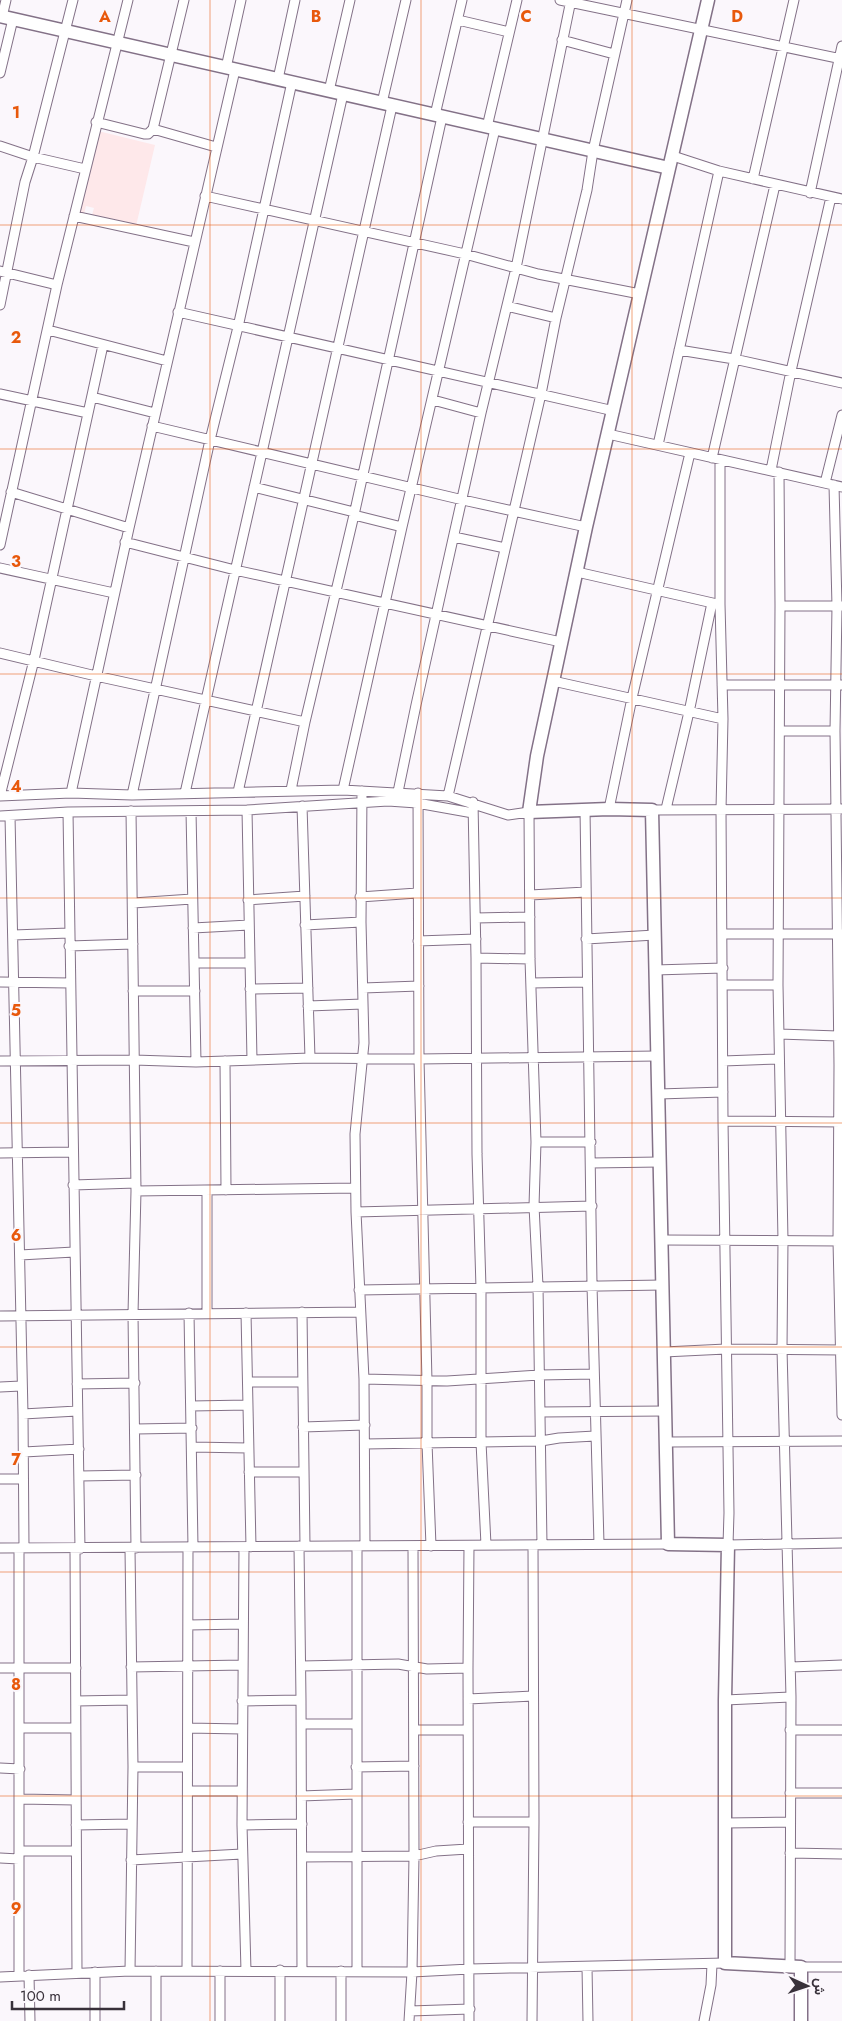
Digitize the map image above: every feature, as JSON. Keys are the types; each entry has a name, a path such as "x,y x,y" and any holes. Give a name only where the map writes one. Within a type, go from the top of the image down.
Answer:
{"main road":[{"path":"708,0 586,527 533,774 529,812 609,809 652,810 668,1544 728,1545 725,1823 719,1964 795,1967 801,2021"},
{"path":"5,17 593,151 671,162"}],"street":[{"path":"0,73 6,0"},
{"path":"0,305 4,272 25,182 73,0"},
{"path":"0,545 3,516 11,492 57,285 96,122 128,0"},
{"path":"96,122 144,134 153,128 184,0"},
{"path":"71,793 114,593 216,147 231,69 241,0"},
{"path":"278,79 295,0"},
{"path":"328,91 350,0"},
{"path":"238,792 363,231 406,0"},
{"path":"292,790 304,722 354,514 414,242 462,0"},
{"path":"343,790 402,528 440,372 517,0"},
{"path":"560,0 841,59"},
{"path":"448,796 541,394 556,318 587,190 593,151 626,0"},
{"path":"753,179 794,0"},
{"path":"398,792 481,413 508,306 571,1"},
{"path":"458,20 509,32"},
{"path":"562,40 614,54"},
{"path":"810,193 841,59 842,46"},
{"path":"132,795 210,440 238,327 292,82"},
{"path":"185,793 204,700 343,94"},
{"path":"153,128 216,147"},
{"path":"0,146 33,157 86,169"},
{"path":"671,162 842,199"},
{"path":"658,445 719,171"},
{"path":"774,185 734,359 716,459 716,603 723,719 721,810 724,984 723,1121 730,1513 728,1545 842,1543"},
{"path":"205,196 414,242 516,268 640,294"},
{"path":"832,197 791,371 775,471 780,606 778,985 782,1350 791,1667 790,1853 795,1967 842,1967"},
{"path":"74,216 194,242"},
{"path":"4,272 57,285"},
{"path":"508,306 556,318"},
{"path":"178,312 614,411"},
{"path":"48,330 167,361"},
{"path":"103,345 34,660 0,796 71,793 132,795 343,790 398,792 473,813"},
{"path":"680,350 734,359 842,383"},
{"path":"0,394 88,413"},
{"path":"92,397 155,413"},
{"path":"433,400 481,413"},
{"path":"842,415 834,485 839,606 839,685 835,731 839,809 840,994 838,1036 840,1065 842,1415"},
{"path":"152,426 513,512 586,527"},
{"path":"608,434 834,485"},
{"path":"609,809 632,698 690,453"},
{"path":"254,487 303,499 402,528"},
{"path":"11,492 129,528"},
{"path":"454,537 505,548"},
{"path":"126,542 235,570 561,642"},
{"path":"0,568 114,593"},
{"path":"577,572 716,603"},
{"path":"666,809 716,603"},
{"path":"780,606 839,606"},
{"path":"0,653 304,722"},
{"path":"553,681 723,719"},
{"path":"722,685 839,685"},
{"path":"780,731 835,731"},
{"path":"357,1971 356,1665 365,1444 354,1121 364,1043 360,897 362,791"},
{"path":"19,1976 21,1548 24,1452 21,1386 13,935 5,816 68,812 247,810 448,796 473,802 508,815 529,812 530,958 536,1142 534,1206 538,1286 541,1441 533,1696 532,2021"},
{"path":"418,798 419,1059 431,1546"},
{"path":"473,802 476,918 478,1208 482,1288 481,1442 486,1545"},
{"path":"302,806 310,1058"},
{"path":"652,810 839,809"},
{"path":"247,810 252,1060"},
{"path":"586,810 586,939 592,1285 599,1544"},
{"path":"130,1971 133,1767 131,1667 136,1475 134,1314 136,1187 131,811"},
{"path":"191,811 196,1062"},
{"path":"68,812 74,1252 80,1476 75,1728 77,1972"},
{"path":"530,895 586,892"},
{"path":"360,897 418,893"},
{"path":"248,900 304,896"},
{"path":"133,903 192,899"},
{"path":"476,918 530,917"},
{"path":"306,925 361,922"},
{"path":"193,928 249,925"},
{"path":"13,935 69,933"},
{"path":"723,934 839,934"},
{"path":"586,939 655,935"},
{"path":"418,941 476,939"},
{"path":"69,946 133,944"},
{"path":"476,958 530,958"},
{"path":"194,963 249,962"},
{"path":"656,970 723,968"},
{"path":"0,982 70,983"},
{"path":"531,984 587,982"},
{"path":"724,984 778,985"},
{"path":"362,988 419,986"},
{"path":"250,989 308,988"},
{"path":"133,990 195,991"},
{"path":"308,1006 363,1004"},
{"path":"779,1034 838,1036"},
{"path":"0,1061 134,1060 196,1062 363,1057 419,1059 657,1056"},
{"path":"723,1061 780,1059"},
{"path":"225,1061 226,1190"},
{"path":"659,1094 723,1092"},
{"path":"723,1121 840,1122"},
{"path":"536,1142 591,1142"},
{"path":"0,1153 73,1152"},
{"path":"591,1163 660,1162"},
{"path":"73,1186 207,1190 355,1188"},
{"path":"207,1190 207,1312"},
{"path":"356,1212 592,1206"},
{"path":"662,1240 840,1241"},
{"path":"20,1255 74,1252"},
{"path":"359,1290 663,1285"},
{"path":"0,1316 207,1312 360,1312"},
{"path":"302,1312 302,1971"},
{"path":"187,1970 188,1625 192,1447 189,1313"},
{"path":"246,1313 248,1472 242,1665 242,1854 246,1971"},
{"path":"664,1352 726,1349 841,1350"},
{"path":"364,1379 427,1381 594,1374"},
{"path":"248,1382 302,1382"},
{"path":"77,1384 135,1383"},
{"path":"0,1387 21,1386"},
{"path":"191,1406 248,1405"},
{"path":"540,1412 666,1410"},
{"path":"23,1414 77,1412"},
{"path":"303,1427 364,1426"},
{"path":"136,1429 192,1428"},
{"path":"365,1444 541,1441 595,1436"},
{"path":"667,1442 842,1441"},
{"path":"192,1447 248,1448"},
{"path":"24,1452 79,1449"},
{"path":"248,1472 303,1472"},
{"path":"80,1476 136,1475"},
{"path":"0,1479 23,1479"},
{"path":"0,1548 668,1544"},
{"path":"409,2021 412,1972 414,1856 413,1546"},
{"path":"469,1546 469,2021"},
{"path":"188,1625 243,1624"},
{"path":"301,1666 398,1664 427,1669 468,1668"},
{"path":"131,1667 242,1665"},
{"path":"791,1667 842,1665"},
{"path":"0,1668 76,1668"},
{"path":"468,1700 533,1696"},
{"path":"725,1700 791,1697"},
{"path":"76,1701 132,1700"},
{"path":"242,1700 301,1700"},
{"path":"301,1724 356,1724"},
{"path":"20,1728 75,1728"},
{"path":"188,1728 242,1729"},
{"path":"414,1730 468,1730"},
{"path":"790,1730 842,1730"},
{"path":"133,1767 187,1766"},
{"path":"356,1767 414,1766"},
{"path":"0,1768 20,1769"},
{"path":"188,1791 242,1791"},
{"path":"790,1793 842,1793"},
{"path":"301,1796 356,1794"},
{"path":"20,1800 75,1800"},
{"path":"468,1822 534,1822"},
{"path":"725,1823 790,1822"},
{"path":"76,1826 132,1824"},
{"path":"242,1825 302,1824"},
{"path":"302,1858 414,1856 436,1851 468,1849"},
{"path":"0,1858 75,1851"},
{"path":"790,1853 842,1854"},
{"path":"131,1860 242,1854"},
{"path":"0,1977 130,1971 280,1970 412,1972 719,1964 711,1985 704,2021"},
{"path":"587,1967 588,2021"},
{"path":"280,1970 280,2021"},
{"path":"156,1971 156,2021"},
{"path":"220,1971 220,2021"},
{"path":"341,1971 342,2021"},
{"path":"94,1972 95,2021"},
{"path":"29,1975 30,2021"},
{"path":"410,2011 470,2009"}],"shaded area":[{"path":"98,131 155,145 136,226 92,215 94,208 86,206 84,214 79,213"}]}
